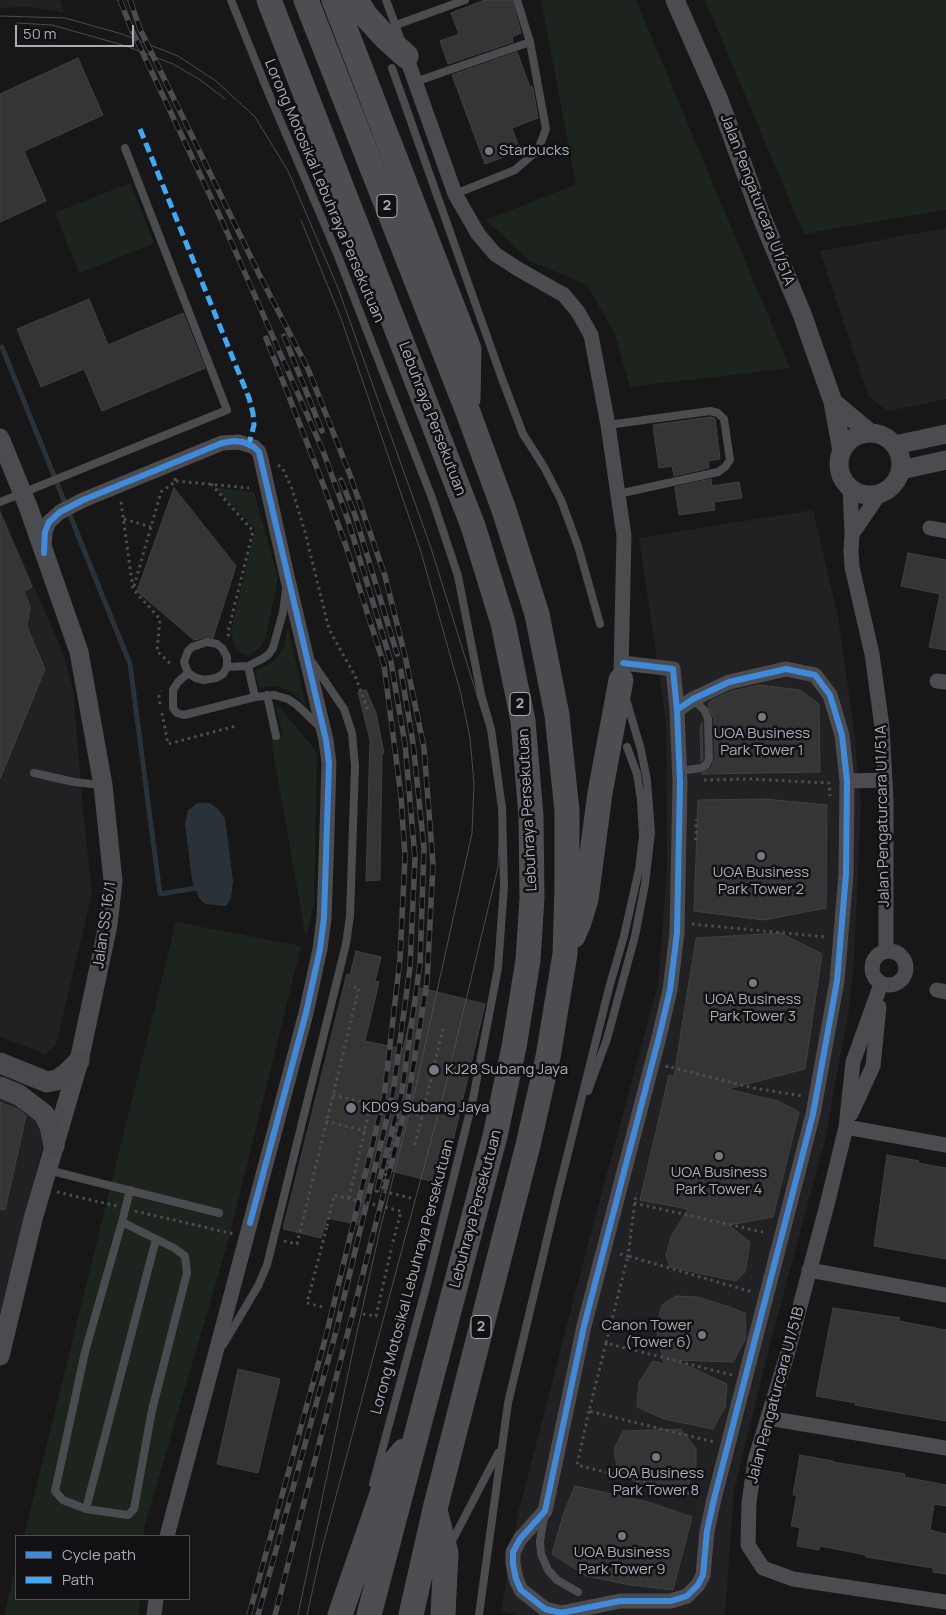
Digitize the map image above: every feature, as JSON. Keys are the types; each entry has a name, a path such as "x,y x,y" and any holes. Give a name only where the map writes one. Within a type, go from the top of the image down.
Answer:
{"highway":[{"name":"Lebuhraya Persekutuan","path":"269,0 473,526 503,623 523,721 531,816 532,898 526,970 514,1047 495,1136 369,1615"},
{"name":"2","path":"306,0 468,412 504,510 537,614 557,715 567,811 567,885 564,954 548,1057 528,1145 434,1509 411,1615"},
{"path":"334,0 470,349 468,412"},
{"path":"356,0 366,16 386,38 399,62"},
{"path":"564,954 579,922 586,899 598,809 622,672"},
{"path":"340,1615 392,1465 416,1438"},
{"path":"434,1509 446,1552 443,1615"}],"main road":[{"path":"0,1064 47,1082 57,1080 79,1061"},
{"path":"0,1087 19,1095 44,1114 50,1126 54,1146"}],"street":[{"name":"Jalan Pengaturcara U1/51A","path":"675,0 719,100 762,218 802,314 833,402 842,451"},
{"path":"399,62 415,82 455,194 478,234 495,254 564,295 578,312 591,335 608,425 624,548 622,672 673,669 677,710 679,771 677,932 670,990 584,1326 544,1512 520,1539 513,1552 516,1579 522,1590 545,1609 561,1612 620,1601 671,1601 687,1596 698,1585 702,1575 707,1531 714,1499 767,1296 837,980 846,874 847,781 842,735 830,695 815,675 786,668 729,682 693,699 677,710"},
{"path":"833,402 870,433"},
{"path":"852,534 880,493 893,484 901,470 899,453 895,445 888,438 880,434 870,433 861,435 852,439 842,451 840,467 845,482 850,487 864,494 880,493"},
{"path":"895,445 946,434"},
{"name":"Jalan SS 16/1","path":"0,438 22,492 79,652 104,785 113,880 108,925 79,1061 42,1189 1,1345"},
{"path":"44,553 46,527 53,517 82,500 222,443 244,442 254,447 259,452 261,458 324,731 329,763 324,918 320,949 306,1012 167,1535"},
{"path":"901,470 946,460"},
{"name":"Jalan Pengaturcara U1/51A","path":"850,487 852,567 872,654 882,727 885,780 886,951"},
{"path":"930,528 946,530"},
{"path":"847,781 885,780"},
{"path":"886,951 896,952 901,956 906,967 903,979 893,986 881,984 873,977 871,966 876,956 886,951"},
{"name":"Jalan Pengaturcara U1/51B","path":"846,1127 873,1066 881,984"},
{"name":"Jalan Pengaturcara U1/51B","path":"881,984 853,1062 846,1127 827,1205 787,1355 755,1460 749,1503 748,1545 763,1568 792,1580 946,1602"},
{"path":"846,1127 946,1145"},
{"path":"809,1270 946,1295"},
{"path":"768,1418 946,1448"},
{"path":"154,1615 156,1600"}],"lane":[{"name":"Lorong Motosikal Lebuhraya Persekutuan","path":"231,0 338,256 432,498 458,576 481,694 491,729 502,808 504,886 498,968 473,1099 372,1489"},
{"path":"386,0 396,25 399,62 498,367 520,425 561,500 578,546 600,624"},
{"path":"396,25 465,0"},
{"path":"455,194 515,170 538,150 546,129 530,42 517,0"},
{"path":"415,82 530,42"},
{"path":"0,502 227,410 125,148"},
{"path":"608,425 710,411 718,413 724,419 730,460 718,472 618,494"},
{"path":"228,667 248,666 268,655 283,612 288,580"},
{"path":"207,642 217,644 222,648 227,657 228,667 223,674 211,679 200,679 188,673 184,662 188,650 196,645 207,642"},
{"path":"214,1359 258,1286 267,1265 346,944 350,916 355,766 352,733 344,709 306,654"},
{"path":"248,666 255,697"},
{"path":"575,1125 607,1040 620,995 644,893 651,832 647,781 622,672"},
{"path":"188,673 178,682 173,690 173,708 177,714 184,715 255,697 274,695 288,699 297,705 324,731"},
{"path":"266,695 276,736"},
{"path":"679,771 701,768 706,765 709,759 708,719 705,710 693,699"},
{"path":"479,1615 508,1403 575,1125 640,869 643,836 641,800 636,774 627,747"},
{"path":"34,774 74,782 104,785"},
{"path":"48,1170 219,1213"},
{"path":"122,1222 174,1248 185,1256 187,1273 152,1410 134,1509 128,1515 86,1509 63,1500 55,1490 85,1352 130,1190"},
{"path":"86,1509 156,1239"},
{"path":"446,1552 502,1447"},
{"path":"544,1512 540,1541 541,1554 548,1570 557,1580 578,1592"},
{"path":"332,1615 354,1548"}],"path":[{"path":"277,464 283,469 292,489 305,532 329,629 355,676 369,713"},
{"path":"168,465 176,481"},
{"path":"134,589 161,492 176,481 249,488"},
{"path":"211,484 253,531 228,632 231,645"},
{"path":"121,502 134,589 160,619 157,651 174,667"},
{"path":"124,519 151,527"},
{"path":"696,780 829,783 830,803"},
{"path":"696,810 696,848"},
{"path":"692,916 692,924 829,937"},
{"path":"278,1240 297,1244 359,988 349,986"},
{"path":"415,1145 443,1030"},
{"path":"664,1076 667,1066 754,1088 810,1098"},
{"path":"806,1087 810,1098"},
{"path":"333,1095 423,1116"},
{"path":"349,1198 371,1104"},
{"path":"400,1110 382,1191 411,1198"},
{"path":"326,1121 365,1131"},
{"path":"637,1187 628,1256 577,1465 714,1499"},
{"path":"42,1189 246,1237"},
{"path":"322,1307 307,1303 334,1195 401,1211 376,1316 363,1314"},
{"path":"634,1203 774,1235"},
{"path":"620,1254 767,1296"},
{"path":"606,1343 745,1377"},
{"path":"589,1411 727,1445"}],"shaded area":[{"path":"0,0 60,0 64,12 25,7 0,8"},
{"path":"541,0 636,0 790,368 630,387 615,334 587,285 530,261 486,220 576,184"},
{"path":"705,0 946,0 946,210 804,234"},
{"path":"130,183 154,243 79,273 55,213"},
{"path":"946,228 946,399 888,411 868,396 820,251"},
{"path":"214,487 254,492 278,578 265,640 257,650 247,656 241,653 235,646 231,632 255,529"},
{"path":"0,508 63,653 73,690 92,893 56,1045 45,1054 0,1037"},
{"path":"813,510 838,617 854,729 861,805 854,960 849,1009 825,1140 771,1341 734,1491 725,1615 519,1615 501,1611 518,1514 658,984 667,872 666,721 639,538"},
{"path":"288,627 306,706 286,689 274,686 259,688 255,671 272,663 279,655 284,647"},
{"path":"276,707 280,708 317,752 314,904 306,938 271,740 283,736"},
{"path":"198,803 210,803 225,818 233,880 231,898 226,906 205,904 199,898 192,880 185,824 188,810"},
{"path":"176,922 301,946 229,1238 144,1528 144,1535 24,1535"},
{"path":"0,1092 31,1110 45,1136 0,1319"},
{"path":"15,1570 15,1600 140,1600 139,1615 4,1615"}],"building":[{"path":"485,0 512,0 521,33 512,37 513,42 448,64 440,41 459,34 451,13"},
{"path":"517,52 530,87 532,86 533,89 538,118 512,128 520,151 485,164 452,75"},
{"path":"78,58 103,115 24,151 46,201 0,222 0,94"},
{"path":"89,299 108,345 183,313 205,368 102,411 84,369 41,387 17,329"},
{"path":"710,417 715,418 720,459 708,461 709,468 674,476 672,466 659,468 653,425"},
{"path":"711,479 712,486 739,482 742,498 714,502 715,510 679,515 675,487"},
{"path":"174,488 236,566 213,638 206,637 194,640 137,591"},
{"path":"0,513 32,587 24,591 30,607 27,627 45,669 0,779"},
{"path":"908,553 946,560 946,650 929,647 940,594 901,586"},
{"name":"UOA Business Park Tower 1","path":"759,685 800,690 819,704 820,772 701,774 711,768 715,759 714,719 708,706 710,701 732,691"},
{"path":"366,690 376,713 384,753 382,753 380,880 366,881 370,740 358,692"},
{"path":"702,722 703,758 701,762 700,729"},
{"name":"UOA Business Park Tower 2","path":"765,799 827,805 826,908 764,920 694,911 698,800"},
{"path":"781,933 822,954 805,1069 727,1089 778,1101 799,1112 773,1217 729,1225 750,1242 745,1272 736,1281 670,1267 666,1255 671,1237 688,1209 640,1200 669,1075 674,1077 696,938"},
{"path":"356,951 381,957 375,981 379,982 365,1041 403,1049 417,987 485,1004 443,1184 375,1167 361,1225 327,1218 321,1238 283,1229 347,974 350,975"},
{"path":"0,1102 19,1110 26,1116 5,1210 0,1209"},
{"path":"887,1155 946,1168 946,1259 874,1246"},
{"path":"676,1296 697,1297 745,1313 746,1338 733,1362 675,1360 727,1384 725,1407 713,1429 664,1419 637,1407 639,1382 653,1361 664,1364 656,1329 662,1305"},
{"path":"833,1308 900,1318 899,1321 946,1330 946,1421 816,1396"},
{"path":"238,1369 280,1379 258,1473 217,1464"},
{"name":"UOA Business Park Tower 8","path":"681,1429 696,1449 696,1466 689,1484 679,1487 643,1487 617,1468 614,1449 623,1431"},
{"path":"800,1455 905,1474 904,1477 946,1485 946,1506 934,1504 930,1530 946,1534 946,1574 933,1572 933,1568 866,1557 866,1555 820,1546 819,1550 797,1546 800,1528 791,1526 797,1495 793,1495"},
{"name":"UOA Business Park Tower 9","path":"575,1486 648,1502 692,1517 673,1590 631,1585 586,1576 552,1554 564,1512"}],"waterway":[{"path":"2,347 130,664 160,894 196,888"}],"tram line":[{"path":"0,16 65,18 122,34 178,56 216,81 255,117 288,171 338,288 430,545 494,750 501,790 498,867 443,1096 321,1552 307,1615"},
{"path":"17,23 52,25 126,46 173,64 199,79 225,99"},
{"path":"298,1615 353,1350 380,1230 416,1086 472,833 474,784 470,738 461,694 421,552 342,321 301,220"}],"railway":[{"path":"120,0 131,28 223,223 323,451 348,520 391,662 405,744 415,858 410,967 393,1093 334,1339 258,1615"},
{"path":"130,0 140,29 259,274 308,369 350,475 385,576 405,656 424,748 433,864 427,982 408,1099 275,1615"},
{"path":"284,336 322,431"},
{"path":"249,1615 326,1336 384,1097 400,959 405,857 401,796 384,665 345,543 266,338"},
{"path":"341,480 355,515 397,654"},
{"path":"377,1190 402,1092 420,964 424,848 413,743 401,671"}],"marked path":[{"path":"140,129 249,398 254,425 249,444"}],"cycle path":[{"path":"44,553 45,532 49,522 60,512 83,500 222,443 243,442 254,447 259,452 326,740 329,763 324,918 320,949 306,1013 250,1223"},
{"path":"623,663 673,669 680,782 677,933 670,990 584,1326 545,1511 520,1539 513,1552 516,1579 521,1590 545,1609 561,1613 620,1601 671,1601 687,1596 698,1585 703,1575 707,1531 714,1499 813,1114 837,981 846,874 847,781 842,735 830,695 815,675 786,669 729,682 693,699 677,710"}],"place":[{"name":"Starbucks","path":"489,151"},
{"name":"UOA Business Park Tower 1","path":"762,717"},
{"name":"UOA Business Park Tower 2","path":"761,856"},
{"name":"UOA Business Park Tower 3","path":"753,983"},
{"name":"KJ28 Subang Jaya","path":"434,1070"},
{"name":"KD09 Subang Jaya","path":"351,1108"},
{"name":"UOA Business Park Tower 4","path":"719,1156"},
{"name":"Canon Tower (Tower 6)","path":"702,1335"},
{"name":"UOA Business Park Tower 8","path":"656,1457"},
{"name":"UOA Business Park Tower 9","path":"622,1536"}]}
